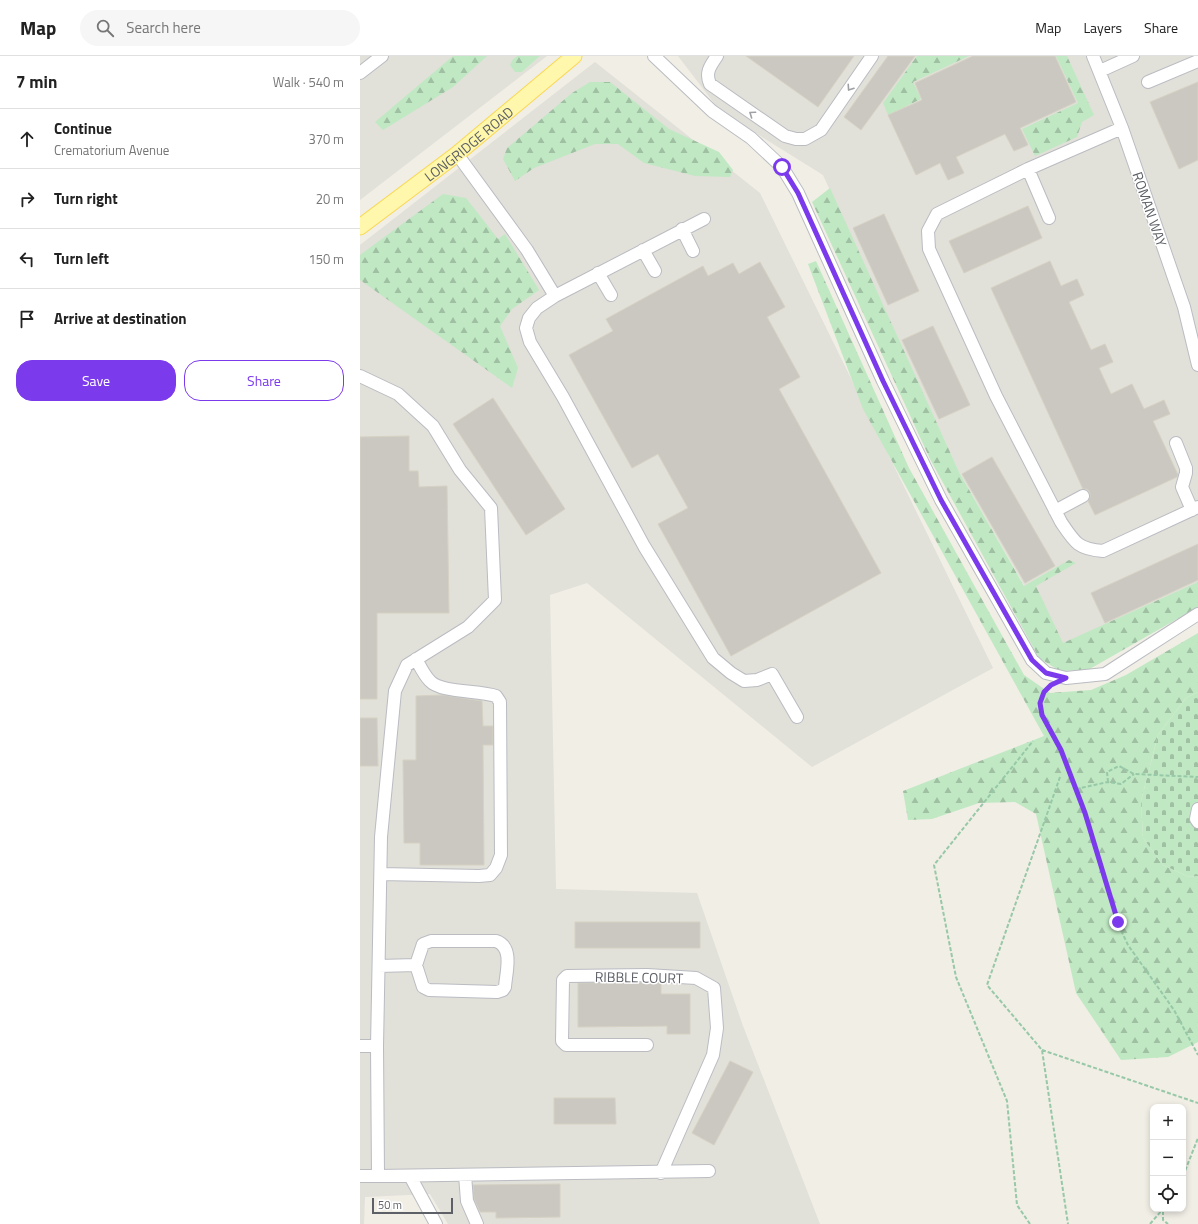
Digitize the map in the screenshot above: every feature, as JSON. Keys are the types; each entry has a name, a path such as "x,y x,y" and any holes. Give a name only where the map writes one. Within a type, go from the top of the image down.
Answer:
{"main road":[{"name":"LONGRIDGE ROAD","path":"360,227 457,154 574,56"}],"lane":[{"path":"360,73 382,56"},
{"path":"654,56 712,111 751,138 782,167 798,193 883,381 941,500 1032,660 1046,673 1066,678 1104,674 1198,614"},
{"path":"717,56 709,70 707,78 710,84 785,136 796,139 804,139 821,130 872,56"},
{"name":"ROMAN WAY","path":"1093,56 1122,128 1184,307 1198,365"},
{"path":"1100,71 1133,56"},
{"path":"1148,82 1198,61"},
{"path":"1122,128 1028,169 937,214 928,231 930,249 1000,403 1055,511 1073,540 1082,547 1090,550 1103,551 1195,509 1182,487 1186,468 1176,443"},
{"path":"457,154 527,250 555,296"},
{"path":"1028,169 1049,218"},
{"path":"704,219 555,296 537,308 529,318 526,328 530,342 564,397 644,546 713,658 731,673 744,681 757,680 772,674 797,717"},
{"path":"682,230 693,251"},
{"path":"643,250 655,271"},
{"path":"598,273 611,295"},
{"path":"360,376 398,394 433,426 460,470 491,508 495,600 468,626 407,665 395,691 381,837 378,1176"},
{"path":"1055,511 1083,496"},
{"path":"381,874 490,875 496,868 501,855 500,702 496,696 488,693 449,689 437,686 430,681 416,659"},
{"path":"1198,808 1196,818 1198,822"},
{"path":"431,941 496,941 501,943 508,952 505,987 497,992 429,990 423,987 416,965 423,944 431,941"},
{"path":"379,966 416,965"},
{"name":"RIBBLE COURT","path":"647,1045 566,1045 562,1041 563,980 567,976 647,975 696,978 714,988 717,1028 714,1055 661,1173"},
{"path":"360,1046 378,1046"},
{"path":"360,1176 709,1172"},
{"path":"465,1175 467,1200 477,1224"},
{"path":"410,1176 436,1224"}],"path":[{"path":"1066,678 1051,685 1044,692 1040,703 1042,715 1061,750 1076,789 1085,813 1118,922 1128,944 1174,1010 1198,1055"},
{"path":"1030,1224 1017,1205 1007,1101 956,977 934,865 1033,741"},
{"path":"1108,782 1107,772 1119,766 1134,774 1198,777"},
{"path":"1076,789 1108,782 1121,784 1134,774"},
{"path":"1060,777 987,985 1042,1050 1198,1103"},
{"path":"1042,1050 1068,1224"},
{"path":"1186,1168 1198,1138"},
{"path":"1150,1224 1160,1212"},
{"path":"1163,1212 1163,1220 1168,1224"}],"shaded area":[{"path":"360,56 517,56 513,59 522,72 540,56 547,56 360,200"},
{"path":"678,56 1198,56 1198,598 1054,653 1024,585 960,474 823,175 720,111"},
{"path":"595,62 760,193 993,668 812,767 587,583 550,595 556,889 697,893 743,1026 820,1224 448,1224 430,1194 365,1197 364,1224 360,1224 360,245"}],"green space":[{"path":"453,56 487,56 453,87 383,130 375,122"},
{"path":"517,56 540,56 522,72 515,72 510,65 513,59"},
{"path":"917,56 969,56 913,82 921,99 888,115 883,103"},
{"path":"1056,56 1067,56 1094,115 1082,122 1077,137 1035,156 1022,129 1078,103"},
{"path":"590,82 610,82 669,129 719,152 733,170 730,177 695,176 644,163 618,144 595,144 534,168 515,181 503,159 507,148 572,93"},
{"path":"830,188 960,474 1024,586 1069,560 1076,563 1036,586 1063,643 1198,582 1198,607 1088,670 1060,671 1039,658 930,459 812,202"},
{"path":"443,194 466,198 498,239 505,234 539,290 512,309 500,326 518,368 512,388 360,280 360,255"},
{"path":"816,261 909,468 1024,675 1050,693 1091,690 1126,675 1198,633 1198,692 1186,698 1158,735 1141,801 1143,838 1163,865 1189,877 1198,876 1198,1042 1168,1057 1121,1060 1076,993 1036,814 1015,802 979,803 932,819 908,820 903,791 1044,736 863,409 808,264"},
{"path":"1198,692 1198,876 1189,877 1163,865 1143,838 1141,801 1158,735 1186,698"}],"building":[{"path":"746,56 854,56 818,107"},
{"path":"888,56 915,56 861,130 844,117"},
{"path":"973,56 1055,56 1076,102 1020,128 1028,145 1014,151 1005,134 956,157 964,173 948,180 940,163 916,175 888,115 922,100 915,83"},
{"path":"1198,82 1198,160 1179,169 1150,102"},
{"path":"1028,206 1042,238 964,273 949,241"},
{"path":"884,214 919,291 888,305 853,228"},
{"path":"1050,261 1061,286 1077,279 1084,295 1069,302 1091,350 1105,344 1113,362 1099,368 1111,394 1132,384 1144,409 1164,400 1170,414 1153,421 1178,475 1177,477 1095,515 1088,501 1090,493 1087,489 1083,489 991,288"},
{"path":"760,262 785,307 767,317 800,377 779,389 881,573 731,656 658,524 688,508 658,454 632,468 569,355 613,331 606,319 703,266 708,276 733,263 739,274"},
{"path":"933,326 970,405 939,419 902,340"},
{"path":"493,398 565,509 526,535 453,424"},
{"path":"409,436 409,471 418,471 419,487 447,486 449,613 377,613 377,699 360,699 360,437"},
{"path":"992,457 1055,566 1025,583 962,474"},
{"path":"1198,544 1198,580 1105,623 1091,593"},
{"path":"443,695 482,701 483,726 493,726 493,745 483,745 484,865 420,865 420,843 404,843 403,760 416,760 416,696"},
{"path":"360,718 377,718 378,766 360,766"},
{"path":"575,922 700,922 700,948 575,948"},
{"path":"578,983 661,983 661,994 690,994 690,1034 667,1034 667,1026 578,1027"},
{"path":"730,1061 753,1072 714,1145 692,1133"},
{"path":"554,1098 615,1098 616,1124 554,1124"},
{"path":"560,1184 560,1217 496,1218 496,1212 480,1212 474,1199 473,1185"}],"route":[{"path":"782,167 798,193 883,381 941,500 1032,660 1046,673 1066,678 1051,685 1044,692 1040,703 1042,715 1061,750 1085,813 1118,922"}]}
